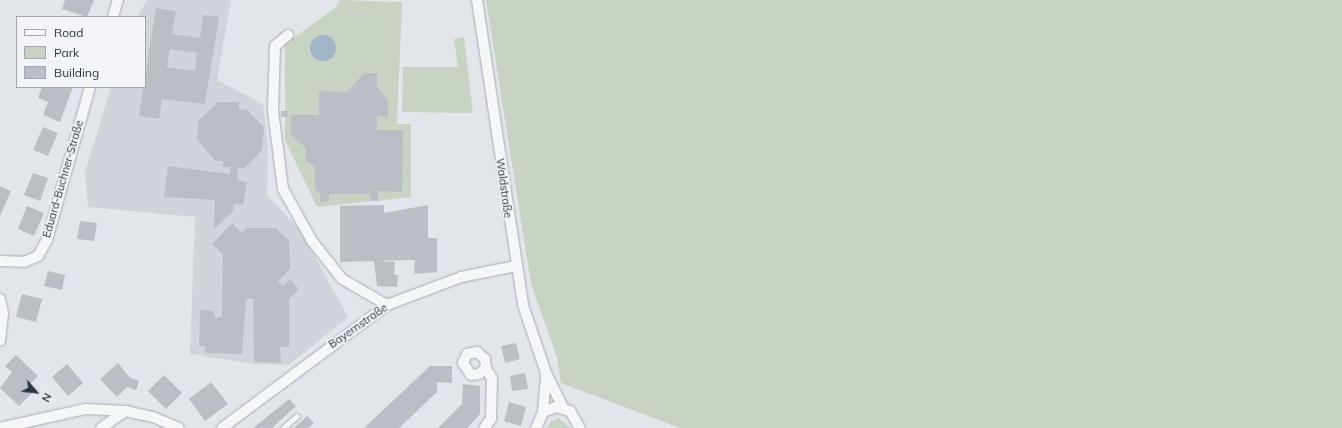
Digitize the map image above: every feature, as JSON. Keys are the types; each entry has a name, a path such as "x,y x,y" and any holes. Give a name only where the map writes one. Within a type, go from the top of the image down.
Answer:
{"street":[{"path":"113,16 118,0"},
{"name":"Waldstraße","path":"476,0 523,305 546,373 563,408"},
{"path":"288,35 275,46 273,111 283,188 312,241 347,282 387,305"},
{"name":"Eduard-Buchner-Straße","path":"0,261 24,262 38,256 47,240 90,88"},
{"name":"Bayernstraße","path":"222,428 387,305 461,277 516,266"},
{"path":"0,300 3,313 0,341"},
{"path":"484,428 491,419 493,394 492,379 486,368"},
{"name":"Waldstraße","path":"536,428 543,412 546,373"},
{"path":"543,412 563,408 575,415 580,428"},
{"path":"0,428 86,409 124,411 154,417 179,428"},
{"path":"101,428 124,411"}],"lane":[{"path":"283,428 297,416"}],"shaded area":[{"path":"147,0 231,0 217,80 263,104 268,146 267,195 301,231 348,317 289,365 254,364 190,354 195,217 88,207 85,172 111,88 146,88 146,16 138,16"}],"green space":[{"path":"340,0 402,2 397,124 411,124 411,197 317,207 285,140 285,44 335,8"},
{"path":"486,0 1342,0 1342,428 680,428 561,383 557,357 531,284"},
{"path":"464,37 473,113 402,112 403,67 458,67 454,39"},
{"path":"559,418 571,428 547,428 551,421"}],"water":[{"path":"323,35 332,39 336,48 332,57 323,61 314,57 310,48 314,39"}],"building":[{"path":"65,0 94,0 87,16 62,9"},
{"path":"156,8 176,11 172,34 200,38 203,15 219,17 205,104 162,99 159,119 139,116 143,88 146,88 146,72","holes":["170,49 197,53 195,71 167,67"]},
{"path":"364,73 377,73 377,87 388,100 388,117 377,116 377,130 403,130 402,192 378,191 378,201 370,200 370,194 329,194 329,201 320,202 320,193 315,190 315,167 305,160 306,148 290,134 291,115 319,115 319,91 347,92"},
{"path":"42,88 73,88 60,122 43,115 48,102 38,98"},
{"path":"218,102 239,102 239,109 247,110 264,127 262,150 245,168 238,168 237,180 247,182 243,205 234,204 233,211 214,229 215,200 164,197 168,166 230,174 231,167 223,167 223,161 215,161 197,139 199,120"},
{"path":"281,111 288,111 288,117 281,117"},
{"path":"43,127 58,133 48,156 33,150"},
{"path":"33,173 48,178 40,201 24,195"},
{"path":"0,186 11,191 0,216"},
{"path":"384,205 384,213 428,205 428,238 437,238 437,272 414,274 415,260 376,261 395,262 394,275 398,275 397,287 377,286 374,261 340,262 340,206"},
{"path":"27,206 44,213 34,236 18,229"},
{"path":"80,221 97,223 94,241 77,239"},
{"path":"232,223 242,233 247,228 276,228 289,241 290,269 278,281 283,286 290,279 299,289 289,299 289,347 280,347 281,363 254,362 253,299 246,299 242,354 205,353 205,346 199,346 200,310 214,311 215,318 222,317 223,254 212,244"},
{"path":"48,271 65,275 62,290 44,286"},
{"path":"22,294 42,299 36,322 16,317"},
{"path":"516,343 520,359 505,363 501,346"},
{"path":"16,355 38,376 27,387 32,393 19,406 0,388 12,372 5,366"},
{"path":"118,363 130,378 139,381 136,390 127,387 117,397 100,379"},
{"path":"67,364 83,383 68,396 52,377"},
{"path":"430,366 452,366 452,383 437,382 437,392 399,428 364,428"},
{"path":"525,373 528,389 512,391 510,376"},
{"path":"164,375 182,393 166,409 148,391"},
{"path":"211,382 228,404 205,421 189,399"},
{"path":"463,384 480,386 480,414 467,428 438,428 462,404"},
{"path":"289,399 296,406 272,428 253,428"},
{"path":"509,402 526,407 521,426 504,421"},
{"path":"307,416 314,423 308,428 294,428"}]}
